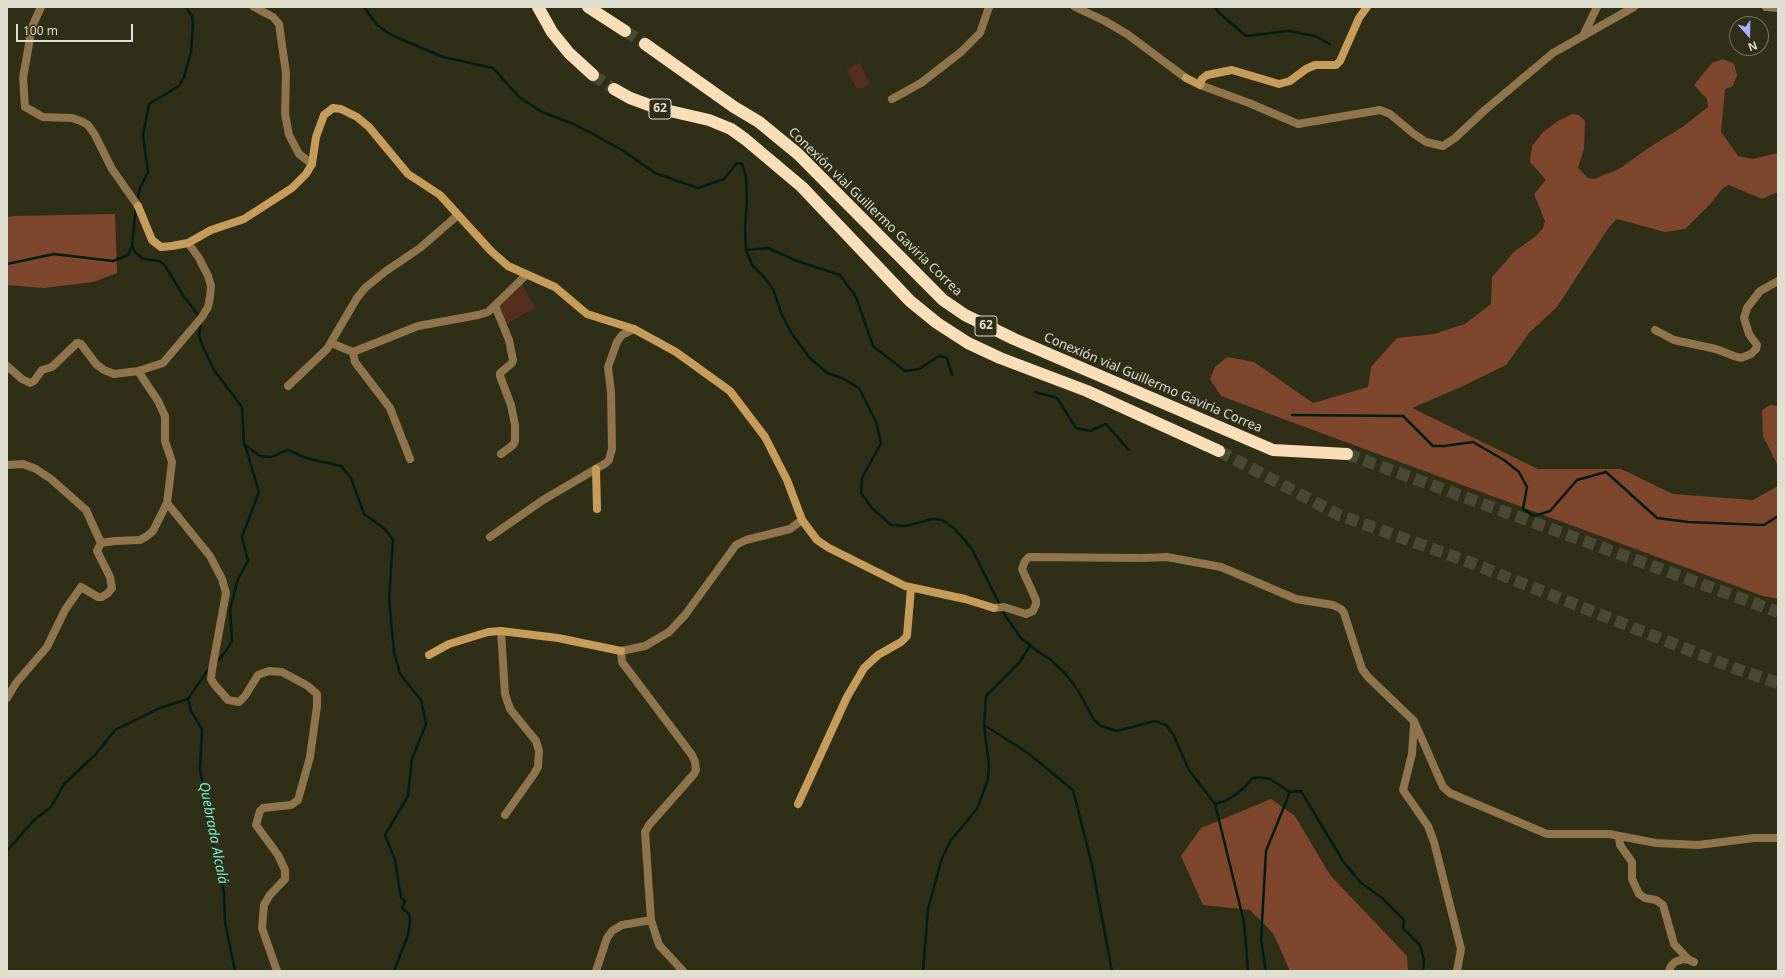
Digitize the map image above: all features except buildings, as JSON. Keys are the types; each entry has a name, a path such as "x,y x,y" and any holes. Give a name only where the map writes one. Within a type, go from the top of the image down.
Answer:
{"highway":[{"path":"538,7 552,32 569,53 593,75"},
{"path":"588,7 625,31"},
{"name":"Conexión vial Guillermo Gaviria Correa","path":"645,44 734,107 759,122 798,154 943,300 965,315 1014,339 1272,450 1347,454"},
{"name":"62","path":"614,89 630,98 657,108 709,120 731,129 745,139 802,187 910,301 937,323 968,343 1000,358 1087,391 1219,451"}],"street":[{"path":"41,7 32,27 24,78 25,106 43,117 72,118 88,125 95,135 112,169 136,203 152,240 161,247 188,242 211,230 244,219 292,188 306,174 312,164 316,137 324,115 333,108 341,109 357,117 369,127 408,174 440,195 491,251 508,266 558,289 587,314 634,329 676,352 730,391 765,437 787,480 802,520 813,536 829,548 896,583 911,588 964,599 994,608 1004,608 1026,614 1035,608 1036,600 1022,569 1025,561 1029,557 1167,557 1221,567 1296,599 1333,605 1341,609 1344,613 1362,669 1368,677 1414,721 1443,788 1447,791 1544,833 1609,834 1656,843 1698,845 1754,838 1778,838"},
{"path":"254,7 273,17 279,24 286,72 285,114 289,135 299,154 312,164"},
{"path":"892,98 921,83 961,52 980,33 989,7"},
{"path":"1075,7 1105,20 1127,34 1186,78 1298,124 1380,110 1390,114 1426,142 1443,146 1553,53 1634,7"},
{"path":"1200,85 1202,79 1207,74 1228,70 1279,84 1290,81 1306,68 1315,65 1336,65 1340,61 1359,18 1367,7"},
{"path":"1583,36 1597,7"},
{"path":"1766,7 1778,8"},
{"path":"288,386 307,369 331,343 357,298 365,288 440,232 458,215"},
{"path":"7,366 30,383 34,381 42,370 52,367 77,343 81,344 96,364 104,370 114,374 138,371 163,363 201,319 208,307 211,286 208,276 188,242"},
{"path":"331,343 354,352 418,326 488,312 526,275"},
{"path":"1655,330 1674,340 1716,349 1741,358 1751,354 1756,349 1757,345 1748,334 1744,318 1747,308 1760,291 1778,281"},
{"path":"495,306 509,340 513,360 512,363 500,373 500,376 512,412 515,425 515,441 513,445 501,454"},
{"path":"490,537 543,500 606,463 612,450 611,392 608,367 617,342 622,335 634,329"},
{"path":"354,352 355,362 390,408 410,459"},
{"path":"101,543 140,540 147,536 152,531 167,503 172,462 165,441 165,416 158,400 138,371"},
{"path":"7,465 23,464 36,469 51,479 86,510 101,543"},
{"path":"596,469 597,509"},
{"path":"167,503 210,556 222,579 226,594 212,670 211,679 214,684 228,700 239,702 245,696 258,674 269,671 282,672 308,686 317,694 317,706 310,757 298,800 291,805 263,808 260,811 256,825 278,855 285,870 285,879 269,896 264,905 262,928 277,971"},
{"path":"429,656 449,644 488,632 500,631 558,638 621,650 645,646 669,632 685,615 736,545 746,540 784,531 802,520"},
{"path":"7,698 16,683 47,647 65,610 81,587 98,597 102,597 112,588 110,577 97,551 101,543"},
{"path":"798,804 846,697 864,668 878,655 901,642 907,636 911,588"},
{"path":"500,631 505,694 510,709 536,741 539,751 538,767 505,815"},
{"path":"621,650 622,662 692,755 696,766 694,774 648,825 646,830 651,920 660,945 683,971"},
{"path":"1414,721 1412,754 1403,790 1428,826 1434,842 1461,949 1457,971"},
{"path":"1619,836 1620,845 1632,862 1632,879 1639,894 1645,898 1656,900 1663,905 1674,944 1691,961 1683,959 1675,962 1669,971"},
{"path":"596,971 607,938 612,931 622,925 651,920"}],"shaded area":[{"path":"1723,59 1734,64 1737,75 1733,86 1725,89 1721,132 1738,156 1753,159 1778,153 1778,192 1762,199 1729,185 1723,188 1711,203 1685,229 1665,232 1617,219 1609,227 1557,307 1529,333 1506,365 1463,386 1412,408 1538,469 1621,469 1673,494 1753,500 1778,486 1778,599 1763,596 1221,396 1210,379 1215,367 1227,357 1254,362 1313,403 1368,387 1371,367 1397,338 1434,334 1465,324 1491,304 1492,277 1515,251 1536,236 1543,228 1545,221 1534,194 1546,180 1530,162 1532,146 1543,132 1558,121 1572,114 1579,115 1585,121 1584,149 1578,168 1588,178 1594,179 1619,169 1650,147 1684,126 1708,107 1707,99 1694,85 1712,63"},
{"path":"860,63 870,85 863,88 856,88 847,69"},
{"path":"115,214 117,273 93,282 44,288 7,285 7,217"},
{"path":"522,284 535,308 506,324 498,307"},
{"path":"1770,405 1778,406 1778,466 1763,436 1762,410"},
{"path":"1271,799 1295,816 1330,875 1407,956 1408,971 1290,971 1273,933 1250,910 1203,905 1181,856 1201,828"}],"waterway":[{"path":"137,201 140,188 148,172 143,135 149,104 179,86 184,77 191,52 193,24 192,16 186,7"},
{"path":"364,7 377,25 391,35 443,57 493,68 519,97 542,112 571,123 591,133 622,150 655,173 698,188 724,179 737,163 742,164 746,176 746,250 752,265 773,289 782,315 792,334 809,357 827,373 842,378 859,388 876,422 881,443 862,478 861,493 872,508 891,525 905,526 933,519 942,520 954,528 972,549 1006,617 1021,638 1051,660 1065,673 1079,692 1094,720 1101,726 1117,731 1155,721 1166,725 1173,734 1189,770 1215,804 1225,801 1235,795 1252,779 1259,777 1270,779 1290,792 1301,791 1343,861 1360,882 1382,898 1404,920 1403,928 1420,945 1424,960 1423,971"},
{"path":"1215,7 1218,12 1246,36 1288,31 1315,36 1330,44"},
{"path":"136,206 132,246 135,252 143,259 160,261 166,267 184,297 200,317"},
{"path":"7,264 54,254 113,261 128,255 132,246"},
{"path":"746,250 768,248 797,261 840,275 856,297 873,346 905,371 919,369 939,356 947,358 952,375"},
{"path":"201,322 199,336 214,370 242,407 244,444 260,456 271,457 288,450 306,458 341,466 351,478 364,514 385,529 393,540 389,599 394,652 400,674 421,700 426,724 412,759 408,796 385,835 395,860 401,898 405,901 402,908 409,914 410,920 408,935 394,971"},
{"path":"1035,392 1057,398 1076,428 1090,431 1106,424 1129,450"},
{"path":"1292,415 1403,416 1433,446 1473,442 1504,460 1519,472 1527,487 1523,509 1534,516 1550,511 1577,480 1606,472 1657,518 1688,522 1764,525 1778,516"},
{"path":"218,661 232,641 230,609 238,579 248,561 242,537 259,492 245,445"},
{"path":"923,971 928,909 942,858 951,840 977,809 988,779 989,765 984,725 986,696 1019,663 1030,646"},
{"path":"7,851 33,821 51,807 64,784 96,754 115,730 160,708 188,699 210,667"},
{"name":"Quebrada Alcalá","path":"188,699 191,711 202,729 200,769 211,836 224,892 225,922 235,971"},
{"path":"984,725 1028,753 1073,790 1092,865 1112,971"},
{"path":"1266,971 1261,940 1266,851 1290,792"},
{"path":"1215,804 1244,922 1248,971"}],"tunnel":[{"path":"625,31 645,44"},
{"path":"593,75 614,89"},
{"path":"1219,451 1339,515 1469,562 1734,668 1778,683"},
{"path":"1347,454 1778,612"}]}
